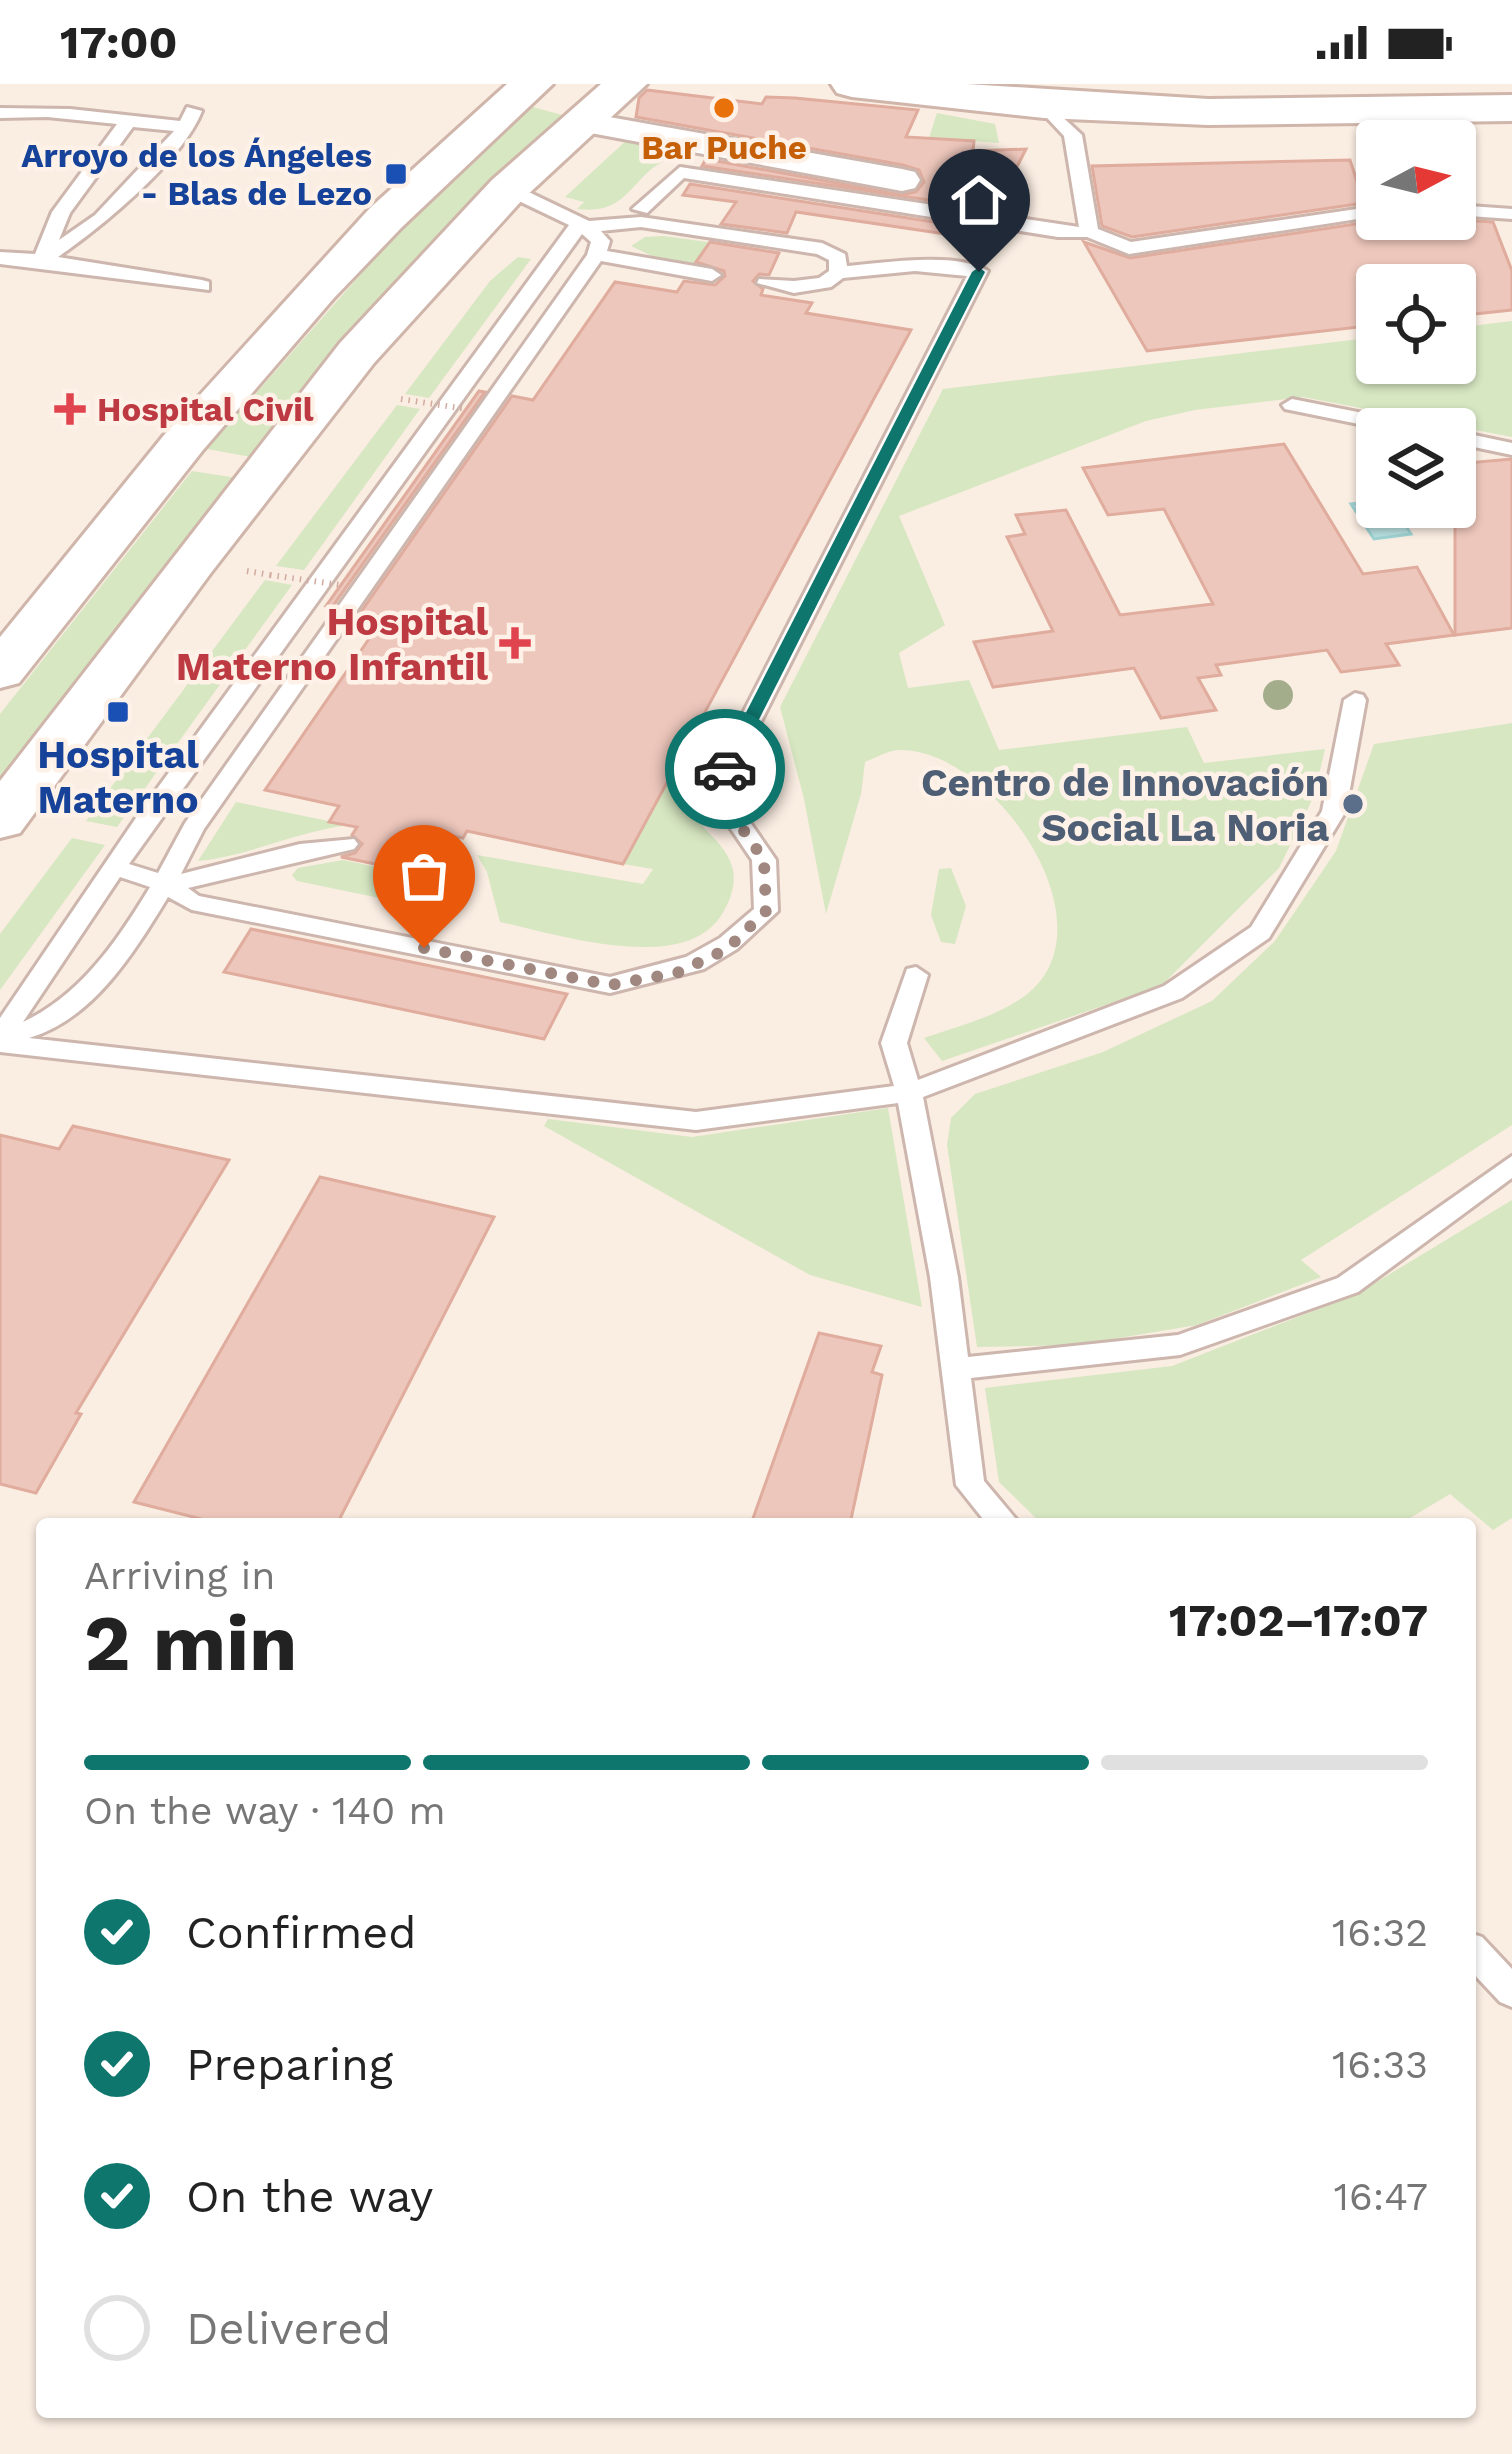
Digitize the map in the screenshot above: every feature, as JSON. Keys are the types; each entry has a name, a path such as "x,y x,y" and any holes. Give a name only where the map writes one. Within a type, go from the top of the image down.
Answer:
{"main road":[{"path":"0,672 172,454 421,179 532,84"},
{"path":"0,820 192,562 357,353 508,189 626,84"},
{"path":"852,84 1044,105 1340,113 1512,108"}],"street":[{"path":"581,122 902,180"}],"lane":[{"path":"1044,105 1073,135 1089,232"},
{"path":"0,113 45,109 127,123 190,119 101,219 42,260"},
{"path":"42,260 61,212 127,123"},
{"path":"641,209 680,172 1058,232 1089,232 1129,248 1356,214"},
{"path":"0,1038 26,1034 86,993 166,884 193,828 596,255 601,241 584,225 508,189"},
{"path":"1476,211 1512,214"},
{"path":"584,225 641,222 822,249 838,258 838,272"},
{"path":"0,1038 148,817 584,225"},
{"path":"596,255 712,275"},
{"path":"0,258 42,260 202,286"},
{"path":"117,868 166,884 192,902 610,985 677,973 727,949 766,911 764,860 715,789 979,272 915,265 838,272 824,283 766,283"},
{"path":"1292,405 1356,418"},
{"path":"1476,441 1512,449"},
{"path":"0,1038 696,1121 909,1093 1173,992 1260,932 1334,811 1354,700"},
{"path":"166,884 212,878 313,847 346,844"},
{"path":"916,975 894,1043 909,1093 956,1369 970,1485 1000,1518"},
{"path":"956,1369 1180,1345 1348,1285 1512,1165"},
{"path":"1476,1953 1512,1992"}],"path":[{"path":"401,399 466,409"},
{"path":"270,575 341,585"}],"green space":[{"path":"529,106 566,116 461,211 251,457 207,449 426,200"},
{"path":"937,113 995,124 999,143 929,138"},
{"path":"629,138 696,150 656,166 609,206 577,209 584,202 565,197"},
{"path":"645,237 733,247 716,267 652,256 631,246"},
{"path":"518,257 531,259 429,398 405,394 490,281"},
{"path":"1512,321 1512,437 1476,430 1476,408 1360,408 1303,397 1195,410 1146,421 899,516 945,625 899,653 908,688 969,680 999,750 1187,727 1204,763 1325,749 1314,796 1279,868 1161,986 942,1061 924,1038 1015,1003 1050,964 1057,927 1050,886 1032,846 972,778 936,757 896,750 865,762 861,794 826,914 780,707 943,389 1356,340 1356,384 1476,384 1476,325"},
{"path":"397,405 420,409 304,570 276,566"},
{"path":"192,471 237,478 0,785 0,714"},
{"path":"265,580 292,585 117,827 86,821"},
{"path":"1512,723 1512,1125 1301,1260 1321,1277 1197,1325 1077,1345 977,1347 947,1145 951,1118 975,1094 1103,1052 1212,1001 1275,941 1336,851 1374,744"},
{"path":"675,767 698,771 684,803 725,851 733,870 728,904 704,933 680,943 618,946 500,922 487,872 477,855 643,884 653,869 623,864"},
{"path":"236,802 348,825 198,861"},
{"path":"72,838 105,845 0,990 0,934"},
{"path":"343,860 425,877 439,893 438,905 428,908 297,881 292,875 298,868"},
{"path":"951,868 966,906 955,944 941,942 931,915 939,869"},
{"path":"888,1108 922,1307 810,1275 544,1126 548,1119 692,1137"},
{"path":"1512,1200 1512,1518 1493,1530 1450,1494 1410,1518 1036,1518 999,1482 985,1388 1172,1366 1357,1294"}],"water":[{"path":"1367,528 1407,528 1411,534 1374,539"}],"building":[{"path":"647,90 762,104 766,97 795,98 918,110 906,137 974,141 973,151 1026,149 995,210 702,166 706,159 901,195 916,192 924,182 919,170 903,165 636,117 639,98"},
{"path":"1350,160 1356,204 1132,237 1102,226 1092,166"},
{"path":"690,184 985,230 980,239 796,212 787,233 721,224 736,202 683,195"},
{"path":"1476,221 1493,222 1512,271 1512,310 1476,314 1476,264 1356,264 1356,327 1147,351 1084,242 1130,258 1356,224 1356,240 1476,240"},
{"path":"710,242 779,253 769,275 759,274 753,281 763,289 761,295 812,303 806,313 911,330 623,864 467,831 463,838 452,836 429,875 341,857 355,853 362,844 352,835 357,827 329,822 339,806 265,790 384,617 361,612 512,396 533,400 615,282 677,292 684,281 715,285 724,271 696,262"},
{"path":"479,391 485,392 332,607 326,606"},
{"path":"1284,444 1363,574 1417,567 1454,635 1386,644 1399,665 1341,672 1327,650 1216,665 1221,675 1198,678 1216,710 1161,718 1134,668 993,687 974,642 1053,631 1007,537 1025,534 1016,515 1066,510 1120,615 1213,604 1164,509 1108,515 1083,468"},
{"path":"1512,459 1512,628 1455,635 1455,528 1476,528 1476,462"},
{"path":"251,929 567,994 544,1039 224,972"},
{"path":"73,1126 229,1160 76,1413 81,1414 36,1493 0,1484 0,1135 59,1149"},
{"path":"320,1177 494,1217 340,1518 197,1518 134,1502"},
{"path":"819,1333 881,1346 872,1372 882,1375 851,1518 753,1518"}],"way so far":[{"path":"424,948 610,985 677,973 727,949 766,911 764,860 715,789 725,769"}],"place":[{"name":"Bar Puche","path":"724,108"},
{"name":"Arroyo de los Ángeles - Blas de Lezo","path":"396,174"},
{"name":"Hospital Civil","path":"70,409"},
{"name":"Hospital Materno Infantil","path":"515,643"},
{"name":"Hospital Materno","path":"118,712"},
{"name":"Centro de Innovación Social La Noria","path":"1353,804"}],"route":[{"path":"725,769 979,272"}]}
